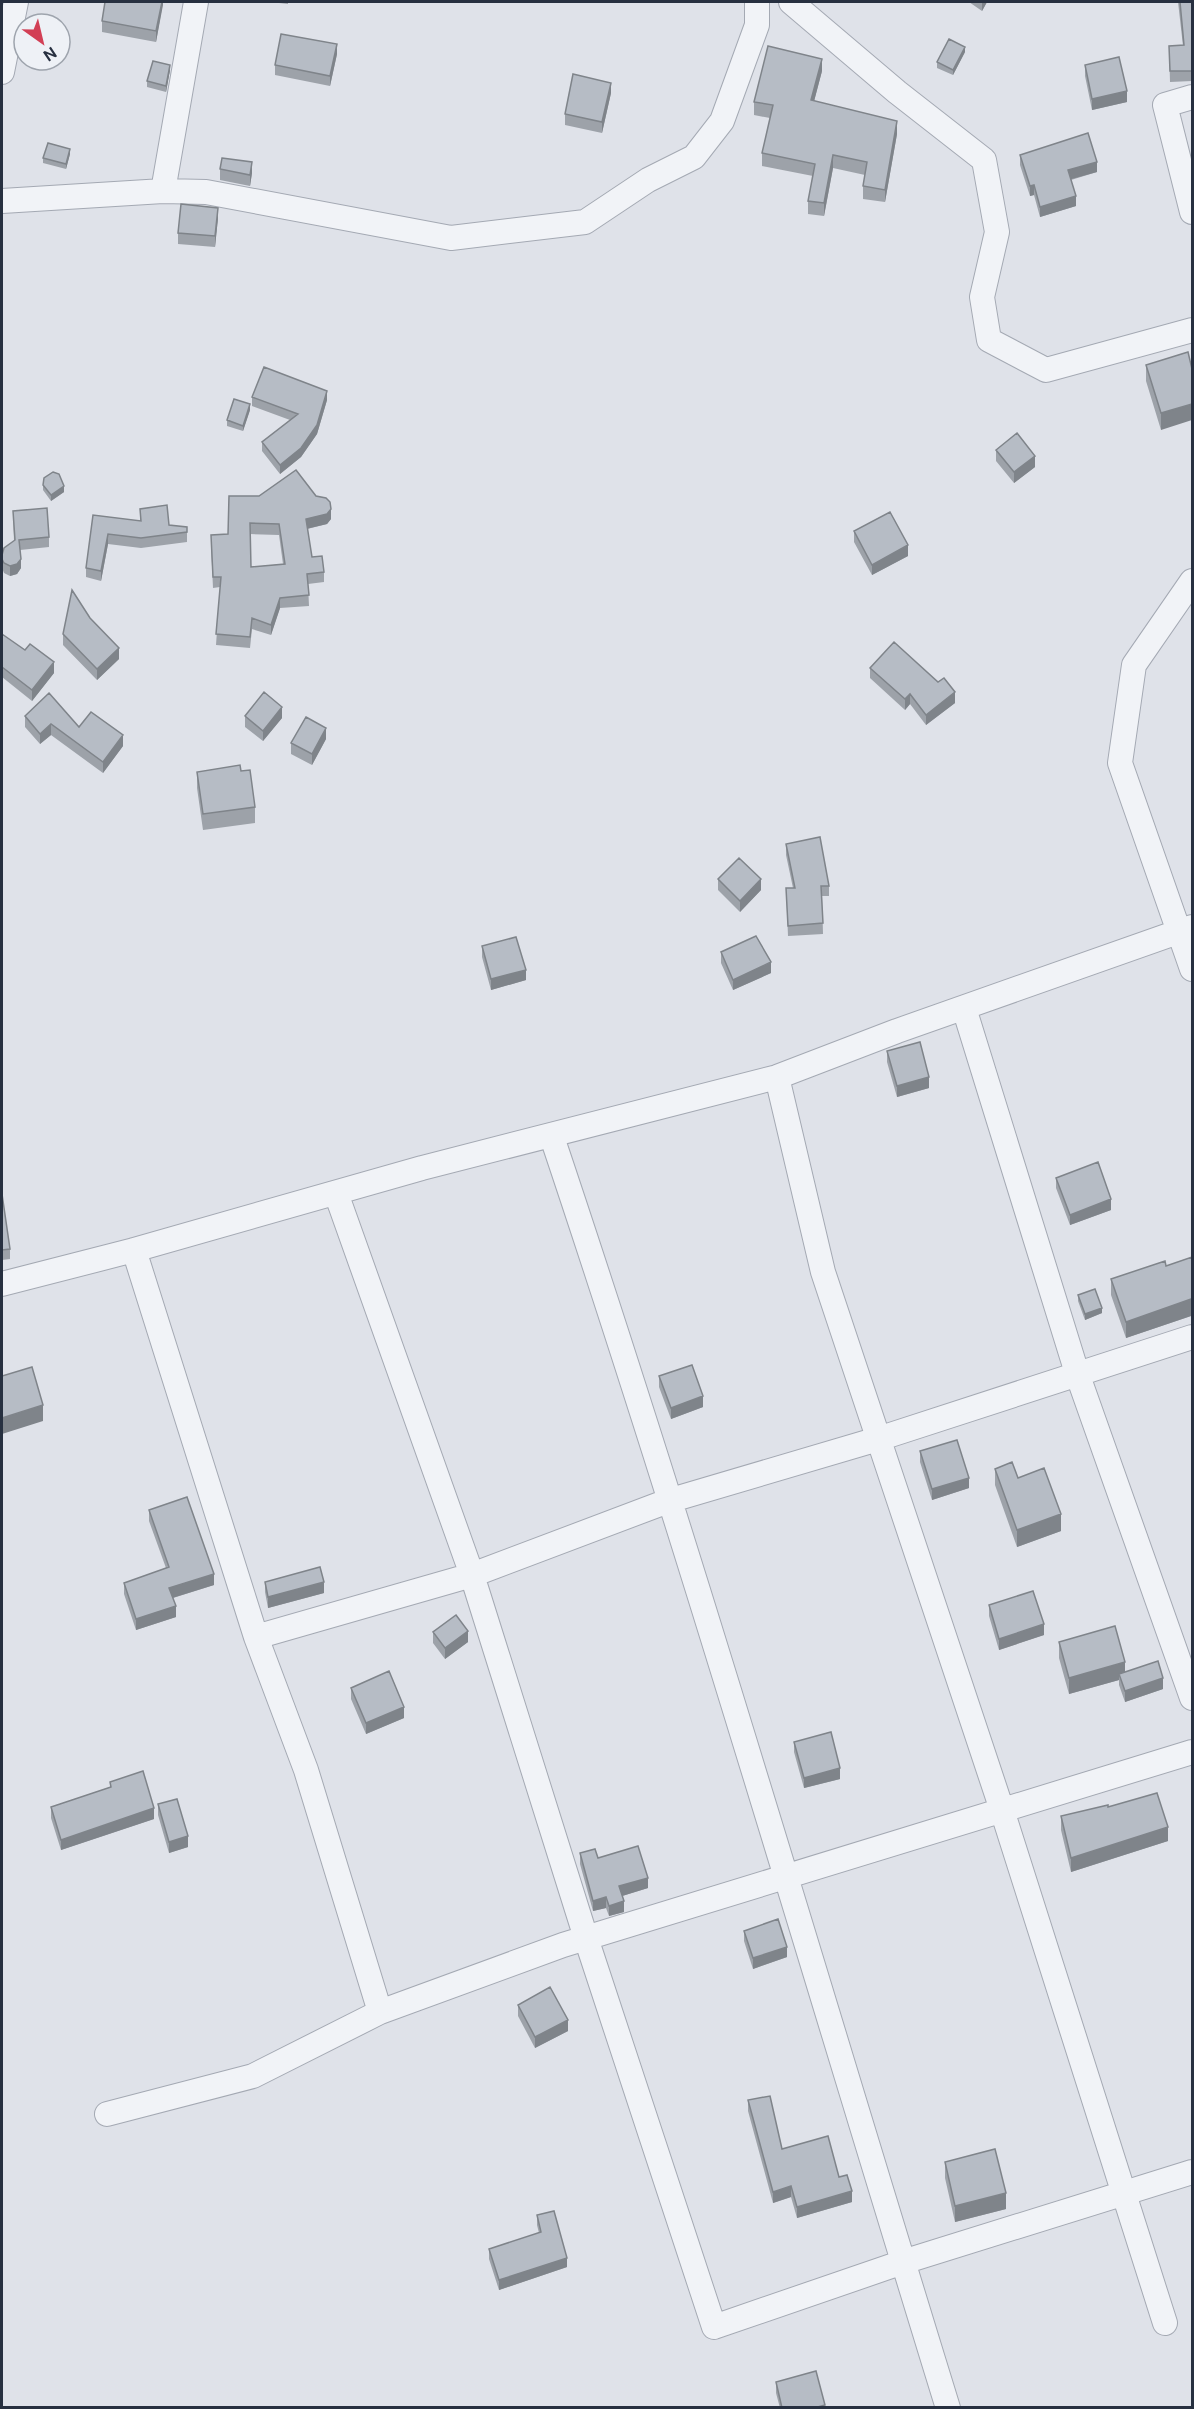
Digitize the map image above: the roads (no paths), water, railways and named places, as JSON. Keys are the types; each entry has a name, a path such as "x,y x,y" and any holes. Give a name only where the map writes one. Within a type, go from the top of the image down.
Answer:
{"street":[{"path":"2,72 16,2"},
{"path":"163,191 196,2"},
{"path":"2,201 163,191 206,192 451,238 585,222 648,180 694,157 722,121 757,25 758,2"},
{"path":"791,2 897,92 984,160 997,232 982,297 989,340 1046,370 1192,330"},
{"path":"1192,97 1166,105 1192,212"},
{"path":"1192,581 1134,665 1120,763 1187,929 1192,969"},
{"path":"2,1284 777,1077 1187,929"},
{"path":"964,1008 1077,1373 1192,1698"},
{"path":"777,1077 823,1272 1002,1810 1165,2323"},
{"path":"552,1137 601,1285 787,1878 948,2408"},
{"path":"336,1193 472,1575 586,1938 714,2327 903,2262 1192,2172"},
{"path":"134,1250 256,1637 306,1770 380,2012"},
{"path":"256,1637 472,1575 668,1501 878,1439 1192,1337"},
{"path":"107,2114 253,2076 380,2012 586,1938 1192,1752"}]}
